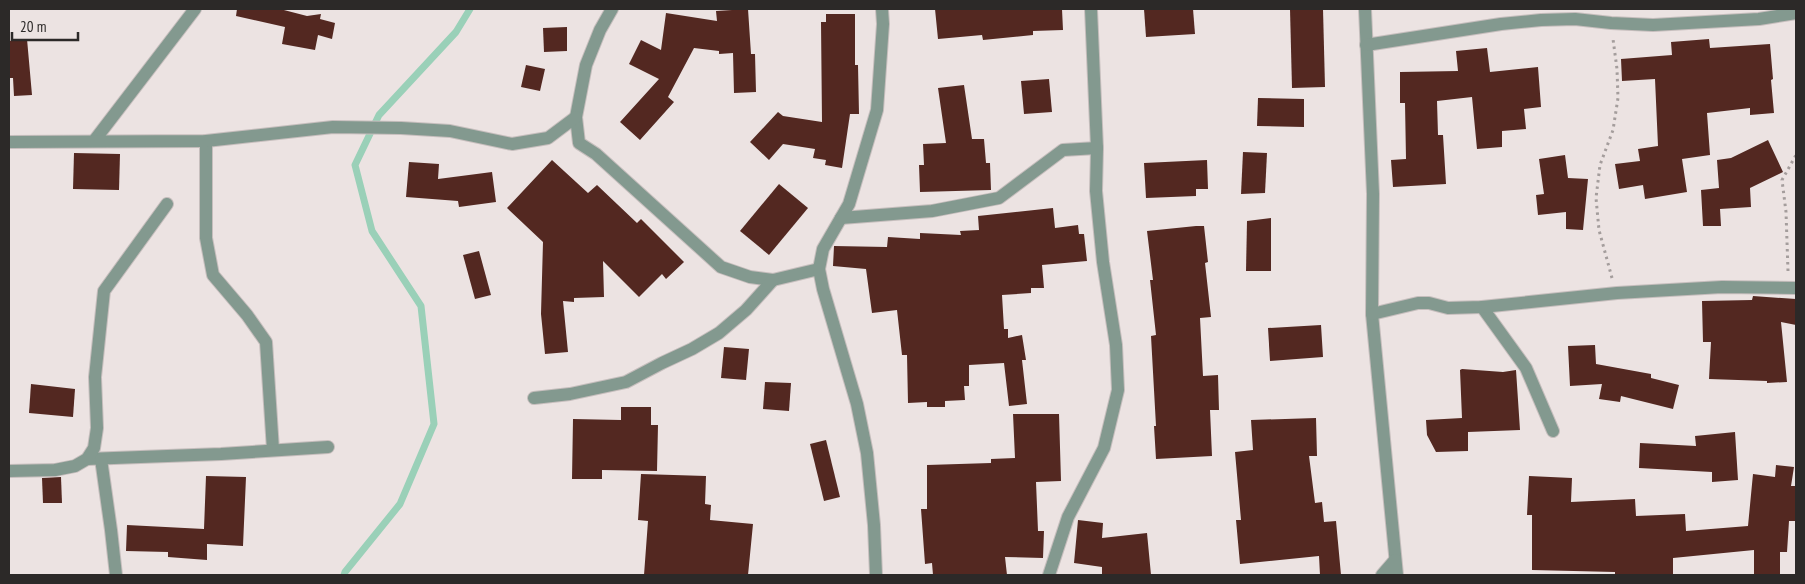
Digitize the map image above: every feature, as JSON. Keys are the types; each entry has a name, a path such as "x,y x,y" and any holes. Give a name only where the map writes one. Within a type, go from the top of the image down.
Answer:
{"street":[{"path":"94,141 195,9"},
{"path":"612,9 600,30 586,65 576,117 579,143 596,154 721,267 750,277 773,280 820,269"},
{"path":"876,575 874,525 867,453 857,404 826,298 820,269 823,250 849,204 877,110 883,24 882,9"},
{"path":"1049,575 1068,517 1104,448 1118,390 1116,345 1103,262 1096,191 1097,148 1091,9"},
{"path":"1365,9 1373,194 1372,314 1396,575"},
{"path":"1366,45 1501,24 1541,20 1575,19 1610,24 1653,25 1759,19 1796,13"},
{"path":"9,142 206,142 333,127 358,127 450,131 512,144 548,138 576,117"},
{"path":"206,142 206,238 213,275 247,315 266,342 273,450"},
{"path":"841,218 932,211 999,198 1063,150 1097,148"},
{"path":"87,459 94,448 98,428 95,377 104,292 167,204"},
{"path":"534,398 570,394 626,382 720,333 746,310 773,280"},
{"path":"1372,314 1418,303 1430,303 1448,308 1482,307 1617,293 1722,287 1793,287"},
{"path":"1482,307 1526,368 1553,431"},
{"path":"9,471 55,470 75,466 87,459 221,454 328,447"},
{"path":"101,458 112,530 116,575"},
{"path":"1382,575 1395,560"}],"path":[{"path":"1610,24 1617,69 1618,98 1613,130 1600,165 1596,198 1599,230 1617,293"},
{"path":"1793,287 1782,180 1796,155"}],"building":[{"path":"237,9 280,9 307,16 321,14 320,19 335,23 332,39 318,35 315,50 282,44 285,27 236,16"},
{"path":"748,9 751,54 755,54 756,92 734,93 733,53 719,54 719,51 694,48 668,97 674,102 640,140 620,122 659,79 629,64 641,40 661,50 666,13 717,21 716,11"},
{"path":"935,9 1062,9 1063,30 1033,31 1033,35 983,40 982,35 938,39"},
{"path":"1144,9 1193,9 1195,34 1146,37"},
{"path":"1290,9 1323,9 1325,87 1292,88"},
{"path":"826,14 855,14 855,65 858,65 859,114 850,114 842,168 825,165 826,160 813,158 815,149 783,144 769,160 750,142 778,112 783,116 822,122 821,22 826,22"},
{"path":"567,27 567,51 544,52 543,28"},
{"path":"27,39 32,95 14,96 13,78 9,78 9,41"},
{"path":"1709,39 1710,48 1770,44 1774,113 1750,115 1750,108 1707,113 1710,155 1682,159 1687,192 1645,199 1643,185 1619,189 1615,164 1640,161 1638,149 1658,146 1655,79 1622,81 1621,59 1672,55 1671,42"},
{"path":"1487,48 1490,72 1538,67 1541,107 1524,109 1526,129 1502,131 1502,147 1477,149 1472,97 1437,101 1438,135 1443,135 1446,184 1393,187 1391,160 1406,159 1405,103 1400,103 1400,72 1458,71 1456,51"},
{"path":"526,65 545,69 540,91 521,87"},
{"path":"1049,79 1052,112 1024,114 1021,81"},
{"path":"964,85 972,139 984,139 986,163 990,163 991,190 920,192 919,165 924,165 923,144 946,143 938,88"},
{"path":"1258,98 1304,99 1304,127 1257,126"},
{"path":"1768,140 1783,172 1750,188 1751,207 1720,209 1721,226 1703,226 1701,190 1719,188 1717,160 1731,158"},
{"path":"1243,152 1267,153 1265,193 1241,194"},
{"path":"74,153 120,154 119,190 73,189"},
{"path":"1565,155 1568,178 1588,179 1583,230 1566,229 1566,212 1538,215 1536,195 1544,194 1539,159"},
{"path":"552,160 588,193 597,185 637,223 641,219 684,262 666,279 662,274 639,297 603,261 604,297 574,298 574,302 563,301 568,352 545,354 541,314 543,242 507,208"},
{"path":"1207,160 1208,189 1196,189 1196,196 1146,198 1144,163"},
{"path":"409,162 439,164 438,179 492,172 496,202 459,207 458,201 406,197"},
{"path":"779,184 808,208 769,255 740,231"},
{"path":"1053,208 1055,228 1078,225 1079,234 1084,234 1087,261 1042,265 1044,288 1031,288 1031,293 1002,295 1004,329 1008,329 1008,338 1022,335 1026,360 1022,360 1027,404 1009,406 1004,363 969,365 969,386 964,386 965,400 945,401 945,407 927,407 927,402 908,403 907,355 902,355 897,310 872,313 866,269 833,266 834,246 887,247 888,237 920,239 920,233 961,235 960,231 979,230 978,216"},
{"path":"1271,218 1271,271 1246,271 1247,221"},
{"path":"1204,226 1208,262 1205,263 1211,317 1200,318 1203,376 1218,375 1219,410 1210,410 1212,456 1156,459 1151,336 1156,335 1150,280 1153,280 1147,231"},
{"path":"479,251 491,295 475,299 463,255"},
{"path":"1753,296 1796,299 1796,325 1781,322 1787,382 1767,383 1767,381 1709,379 1711,342 1703,342 1702,301 1752,300"},
{"path":"1321,325 1323,357 1270,361 1268,328"},
{"path":"1595,345 1596,364 1651,374 1651,378 1679,385 1673,409 1621,396 1620,402 1599,399 1602,384 1570,386 1568,346"},
{"path":"724,347 749,349 746,380 721,378"},
{"path":"1460,370 1503,372 1516,370 1520,430 1468,432 1468,451 1436,452 1427,435 1426,420 1462,418"},
{"path":"765,382 791,383 789,411 763,409"},
{"path":"31,384 75,389 73,417 29,413"},
{"path":"621,407 651,407 651,425 658,425 657,471 602,470 602,479 572,479 573,419 621,420"},
{"path":"1013,414 1059,414 1061,481 1036,482 1038,531 1044,531 1043,558 1005,557 1007,575 933,575 932,563 925,564 921,509 927,509 927,465 991,463 991,459 1015,458"},
{"path":"1316,418 1317,456 1309,456 1315,503 1322,502 1324,522 1336,521 1341,575 1320,575 1319,556 1240,564 1236,520 1241,520 1235,452 1253,450 1251,420"},
{"path":"1735,432 1738,480 1712,482 1712,472 1639,468 1640,443 1696,446 1695,436"},
{"path":"826,440 840,497 824,501 810,444"},
{"path":"1776,465 1794,467 1791,486 1796,486 1796,521 1789,521 1787,552 1780,552 1780,575 1754,575 1754,550 1673,558 1673,574 1627,575 1615,574 1615,572 1532,570 1532,515 1527,515 1529,476 1572,478 1571,502 1635,499 1636,516 1685,514 1686,531 1748,526 1753,474 1775,477"},
{"path":"641,474 706,476 705,504 711,505 710,520 753,524 748,575 644,575 648,521 638,520"},
{"path":"206,476 246,477 243,546 207,544 207,560 168,557 168,552 126,551 127,525 204,529"},
{"path":"61,477 62,503 43,503 42,478"},
{"path":"1078,520 1103,523 1102,538 1147,533 1151,575 1102,575 1102,567 1074,563"}],"waterway":[{"path":"344,575 400,504 434,424 421,306 372,231 355,165 379,115 456,32 470,9"}]}
